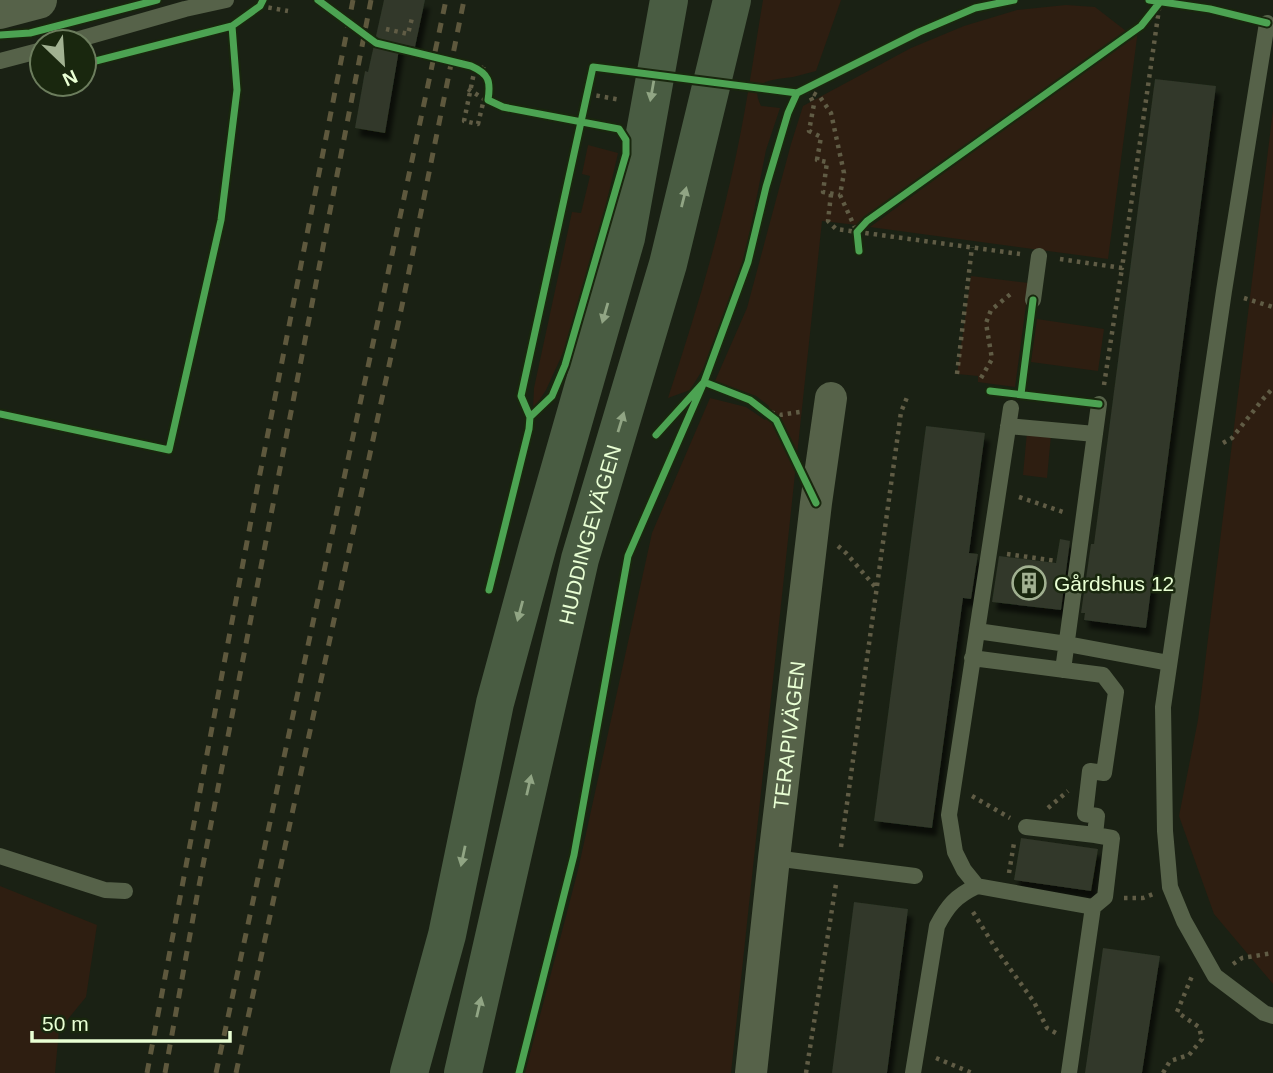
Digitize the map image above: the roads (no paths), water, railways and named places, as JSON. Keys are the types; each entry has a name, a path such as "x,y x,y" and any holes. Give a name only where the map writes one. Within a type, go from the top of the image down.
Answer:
{"main road":[{"path":"410,1073 447,935 495,703 626,237 668,0"},
{"name":"HUDDINGEVÄGEN","path":"463,1073 580,559 668,264 732,0"}],"street":[{"path":"0,10 38,0"},
{"name":"TERAPIVÄGEN","path":"751,1073 816,502 831,398"}],"lane":[{"path":"98,34 226,0"},
{"path":"1267,23 1224,291 1163,707 1163,753 1170,887 1184,921 1215,976 1264,1013 1273,1016"},
{"path":"0,61 28,54"},
{"path":"1033,300 1038,264"},
{"path":"1063,670 1099,404"},
{"path":"971,889 955,852 949,815 1011,408"},
{"path":"1008,426 1095,433"},
{"path":"977,631 1170,663"},
{"path":"1103,676 1107,652"},
{"path":"972,658 1103,676 1116,692 1104,773 1090,771 1086,814 1097,816 1095,835"},
{"path":"1026,827 1112,838 1105,897 1093,907 1069,1073"},
{"path":"0,856 106,890 125,891"},
{"path":"774,858 915,876"},
{"path":"913,1073 937,926 947,907 971,889 1006,891 1093,907"}],"railway":[{"path":"147,1073 256,494 353,0"},
{"path":"165,1073 371,0"},
{"path":"216,1073 446,0"},
{"path":"236,1073 403,301 464,0"}],"place":[{"name":"Gårdshus 12","path":"1029,583"}]}
